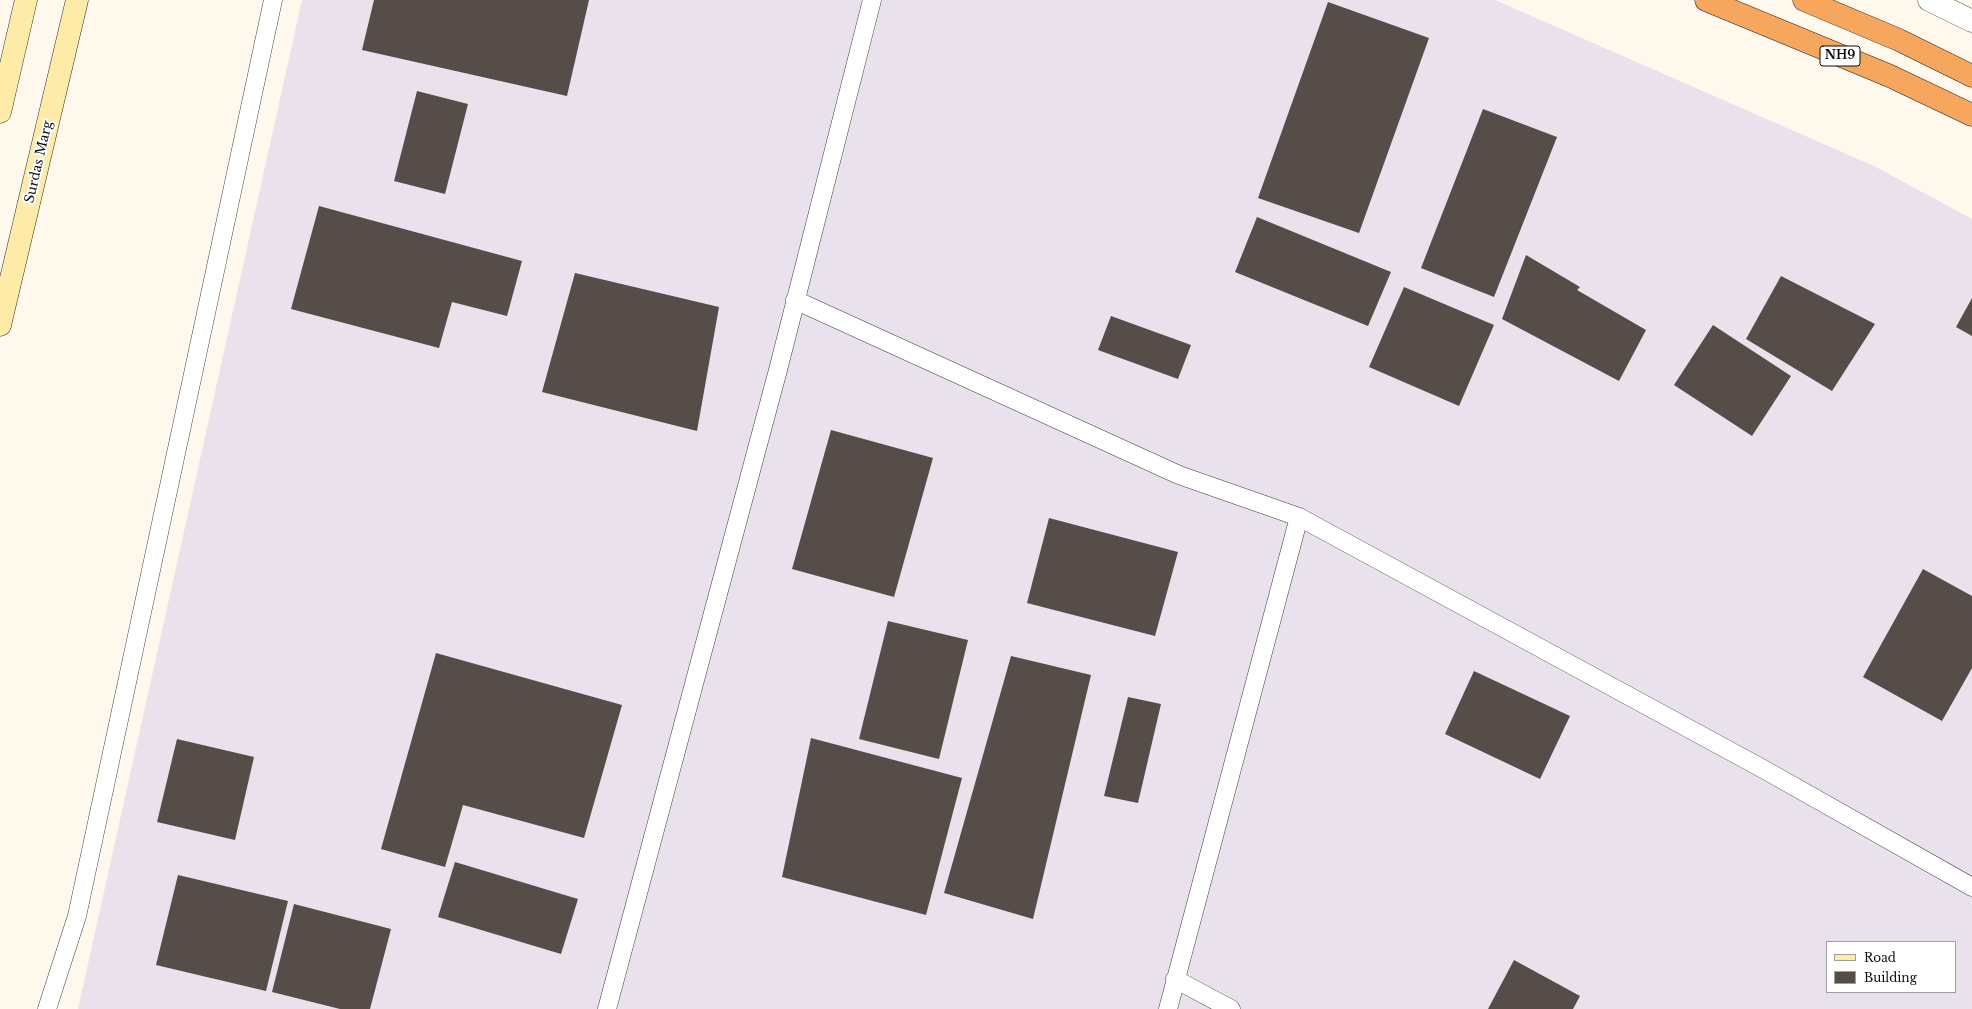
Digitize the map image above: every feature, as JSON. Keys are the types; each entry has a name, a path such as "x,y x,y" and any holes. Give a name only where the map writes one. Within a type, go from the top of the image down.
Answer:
{"highway":[{"name":"NH9","path":"1706,0 1890,76 1972,115"},
{"path":"1804,0 1899,40 1972,76"}],"main road":[{"path":"0,112 26,0"},
{"name":"Surdas Marg","path":"0,325 77,0"}],"street":[{"path":"1929,0 1972,21"}],"lane":[{"path":"47,1009 77,916 273,0"},
{"path":"607,1009 796,300 872,0"},
{"path":"796,300 1179,475 1299,517 1765,770 1972,887"},
{"path":"1168,1009 1299,517"},
{"path":"1175,979 1231,1009"}],"shaded area":[{"path":"302,0 1495,0 1874,166 1972,219 1972,1009 78,1009"}],"building":[{"path":"374,0 589,0 567,96 362,50"},
{"path":"1328,2 1429,38 1359,233 1258,198"},
{"path":"417,91 468,104 445,194 394,181"},
{"path":"1483,109 1557,137 1494,297 1421,268"},
{"path":"319,206 522,261 507,316 452,302 439,348 291,309"},
{"path":"1257,217 1391,272 1368,326 1235,272"},
{"path":"1526,255 1580,287 1577,290 1646,330 1619,381 1502,319"},
{"path":"575,273 719,307 697,431 542,392"},
{"path":"1781,276 1875,324 1832,391 1746,339"},
{"path":"1404,287 1494,325 1459,406 1369,367"},
{"path":"1972,298 1972,336 1956,327"},
{"path":"1111,316 1191,345 1178,379 1098,350"},
{"path":"1713,325 1791,376 1752,436 1674,385"},
{"path":"831,430 933,458 894,597 792,569"},
{"path":"1049,518 1178,552 1155,636 1027,603"},
{"path":"1923,569 1972,596 1972,668 1942,721 1863,677"},
{"path":"888,621 968,640 939,759 859,739"},
{"path":"436,653 622,705 584,838 463,805 445,867 381,849"},
{"path":"1011,656 1091,675 1033,919 944,893"},
{"path":"1474,671 1570,716 1540,779 1445,734"},
{"path":"1128,697 1161,704 1138,803 1104,796"},
{"path":"811,738 962,778 926,915 782,877"},
{"path":"177,739 254,757 235,840 157,822"},
{"path":"455,862 578,899 561,954 438,917"},
{"path":"178,875 288,901 266,991 156,965"},
{"path":"294,904 391,929 370,1009 340,1009 272,992"},
{"path":"1514,960 1580,996 1573,1009 1488,1009"}]}
